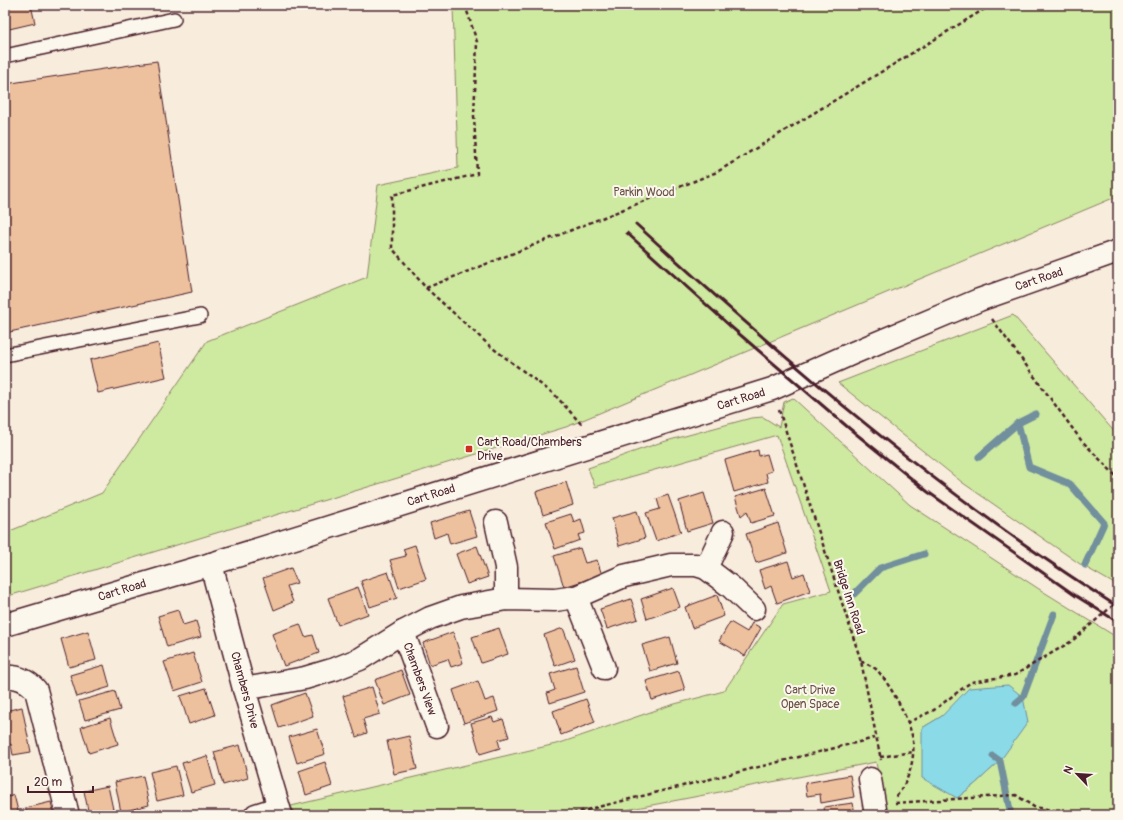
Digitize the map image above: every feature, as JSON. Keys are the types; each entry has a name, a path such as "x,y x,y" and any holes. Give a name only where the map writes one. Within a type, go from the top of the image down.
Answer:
{"street":[{"name":"Cart Road","path":"5,625 211,564 598,442 772,389 979,300 1118,251"},
{"path":"496,522 506,567 506,599"},
{"path":"706,568 722,532"},
{"name":"Chambers Drive","path":"211,564 244,690 280,811"},
{"name":"Chambers View","path":"244,690 305,678 335,669 360,659 403,632 430,618 460,607 506,599 555,600 576,597 624,576 671,565 696,565 706,568 731,587 754,609"},
{"path":"576,597 604,668"},
{"name":"Chambers View","path":"403,632 437,726"},
{"path":"5,677 21,678 30,683 36,690 68,815"},
{"path":"876,771 876,815"},
{"path":"256,815 280,811"}],"lane":[{"path":"5,56 174,19"},
{"path":"5,355 200,316"}],"path":[{"path":"465,5 477,42 474,116 477,174 392,195 392,248 426,288 490,346 555,396 598,442"},
{"path":"426,288 717,172 991,5"},
{"path":"979,300 1081,440 1118,478"},
{"name":"Bridge Inn Road","path":"772,389 861,661 875,738 880,757 876,771"},
{"path":"907,723 934,710 971,682 1015,675 1072,641 1118,601"},
{"path":"861,661 876,669 890,686 913,740 913,759 906,784 891,803 1016,795 1034,807 1082,815"},
{"path":"566,815 875,738"},
{"path":"880,757 913,752"},
{"path":"363,815 407,812 420,815"}],"green space":[{"name":"Parkin Wood","path":"453,5 1118,5 1118,196 566,427 5,597 5,533 102,493 207,341 367,277 378,185 458,168"},
{"path":"1013,315 1118,436 1118,586 1080,564 963,483 838,383"},
{"name":"Cart Drive Open Space","path":"793,398 910,505 1039,589 1118,638 1118,815 885,815 876,762 600,815 295,815 291,806 560,743 671,705 724,691 783,604 831,591 777,435 595,487 588,468 659,443 751,418 763,417 779,427 784,402","holes":["942,716 1000,761 957,798 922,728"]}],"water":[{"path":"1008,685 1023,697 1028,722 1000,761 957,798 922,778 922,728 942,716 969,688"}],"building":[{"path":"5,5 31,5 35,23 5,30"},
{"path":"157,61 192,292 5,333 5,84"},
{"path":"158,343 166,377 98,393 90,360"},
{"path":"758,450 759,456 767,454 772,471 766,473 768,482 734,492 725,460"},
{"path":"566,482 573,505 543,515 536,492"},
{"path":"766,488 775,516 751,523 747,511 741,516 735,497"},
{"path":"704,493 713,523 687,531 679,501"},
{"path":"668,495 681,532 656,541 646,513 660,509 657,499"},
{"path":"469,511 477,536 450,544 447,533 434,538 430,523"},
{"path":"637,511 645,538 619,546 612,518"},
{"path":"571,514 574,522 581,519 585,533 578,535 580,540 555,549 546,522"},
{"path":"778,523 787,553 756,563 746,534"},
{"path":"415,545 426,579 399,588 390,560 406,556 403,549"},
{"path":"477,546 488,577 467,584 456,554"},
{"path":"580,548 585,563 597,560 602,575 564,587 554,556"},
{"path":"788,561 793,577 804,573 810,591 777,603 771,586 765,589 759,570"},
{"path":"291,568 297,583 287,586 293,602 274,610 263,578"},
{"path":"388,572 397,598 370,607 361,581"},
{"path":"358,587 368,614 338,625 328,598"},
{"path":"673,588 680,607 647,619 641,599"},
{"path":"717,595 724,616 692,628 685,607"},
{"path":"631,599 638,619 607,629 600,609"},
{"path":"178,610 183,625 196,621 201,637 167,647 158,616"},
{"path":"730,622 747,632 752,623 761,628 745,656 719,641"},
{"path":"300,624 305,637 313,635 319,653 284,666 272,634"},
{"path":"499,628 508,654 481,663 472,637"},
{"path":"563,628 575,659 555,666 544,635"},
{"path":"88,631 96,660 69,667 61,639"},
{"path":"453,632 463,663 451,667 448,659 430,665 423,643"},
{"path":"670,637 677,663 650,671 642,645"},
{"path":"193,653 202,682 174,691 164,662"},
{"path":"104,665 110,687 77,697 70,675"},
{"path":"576,666 584,692 550,703 547,693 555,690 550,674"},
{"path":"401,670 410,695 384,705 375,680"},
{"path":"679,671 685,690 652,700 646,681"},
{"path":"478,681 485,701 494,698 498,711 464,723 453,690"},
{"path":"372,687 380,714 363,719 367,733 356,737 343,696"},
{"path":"206,688 215,715 189,724 180,696"},
{"path":"115,691 120,710 85,720 79,701"},
{"path":"305,693 313,716 279,728 272,705"},
{"path":"586,699 595,722 561,735 553,711"},
{"path":"22,707 31,752 13,755 11,744 5,746 5,711"},
{"path":"492,717 494,722 503,719 509,737 498,740 500,748 480,754 471,723"},
{"path":"110,718 118,744 89,753 81,727"},
{"path":"317,729 325,754 297,763 289,737"},
{"path":"409,736 417,769 394,774 387,741"},
{"path":"240,745 248,778 223,785 214,752"},
{"path":"207,756 215,785 191,792 182,763"},
{"path":"325,762 332,786 306,795 299,771"},
{"path":"176,766 183,795 157,801 150,772"},
{"path":"850,775 854,797 821,803 820,794 807,796 805,783"},
{"path":"143,776 149,805 121,812 115,782"},
{"path":"108,786 114,814 89,815 84,791"},
{"path":"14,795 19,815 5,815 5,798"},
{"path":"51,802 54,815 27,815 26,808"},
{"path":"853,803 855,815 825,815 824,807"},
{"path":"753,812 753,815 737,815"}],"waterway":[{"path":"979,457 1018,423 1036,414"},
{"path":"1018,423 1029,467 1070,484 1104,523 1085,565"},
{"path":"854,594 880,568 924,554"},
{"path":"1016,703 1023,697 1054,614"},
{"path":"993,756 1000,761 1011,815"}],"railway":[{"path":"636,224 809,377 929,474 1054,565 1118,607"},
{"path":"627,233 730,326 850,429 928,492 1076,596 1118,622"}],"place":[{"name":"Cart Road/Chambers Drive","path":"469,449"}]}
